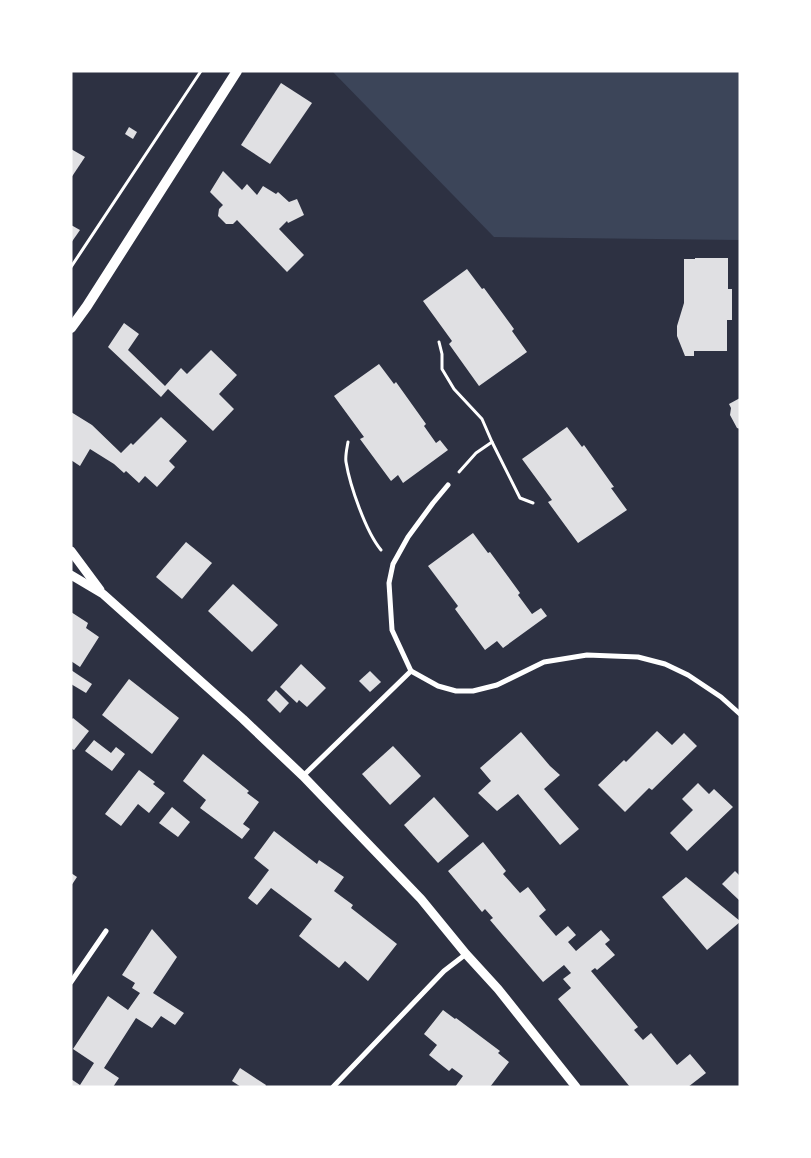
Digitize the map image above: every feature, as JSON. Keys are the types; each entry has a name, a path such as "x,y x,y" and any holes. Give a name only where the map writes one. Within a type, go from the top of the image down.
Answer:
{"main road":[{"path":"71,328 87,306 237,71"}],"street":[{"path":"448,485 408,537 393,564 389,583 392,630 411,671 438,686 456,691 473,692 498,686 544,662 586,655 638,657 665,664 688,675 721,697 740,714"},
{"path":"71,551 103,594"},
{"path":"71,575 103,594 244,719 303,776 421,899 466,954 498,989 576,1087"},
{"path":"303,776 411,671"},
{"path":"71,982 106,931"},
{"path":"333,1087 444,970 466,954"}],"path":[{"path":"71,267 201,71"},
{"path":"439,342 442,354 442,369 454,389 482,420 520,498 533,503"},
{"path":"348,442 346,460 353,489 368,530 375,543 393,564"},
{"path":"448,485 476,453 492,442"}],"shaded area":[{"path":"332,71 740,71 740,240 494,237"}],"building":[{"path":"281,83 312,103 270,164 241,145"},
{"path":"129,127 137,132 133,139 125,134"},
{"path":"71,149 85,157 71,178"},
{"path":"223,171 242,190 247,184 257,195 263,186 276,194 278,192 289,202 297,199 304,215 288,223 287,221 279,229 304,255 287,272 237,220 233,224 226,224 218,216 219,209 223,205 210,192"},
{"path":"71,225 80,230 71,243"},
{"path":"728,258 728,289 732,289 732,320 727,320 727,351 694,351 694,356 685,356 677,336 677,326 684,303 684,259"},
{"path":"467,269 482,289 484,288 514,329 512,331 527,352 479,386 449,344 452,341 423,301"},
{"path":"124,323 139,334 128,350 165,386 181,368 187,374 211,350 237,375 219,394 234,409 213,431 168,389 161,397 108,347"},
{"path":"379,364 394,384 396,382 426,424 424,426 436,443 440,440 448,450 403,483 398,475 391,481 360,439 364,437 334,396"},
{"path":"740,398 740,429 737,428 730,415 731,408 729,404"},
{"path":"71,412 92,425 121,453 131,443 133,445 161,417 187,441 169,461 175,467 157,487 145,476 139,483 126,471 124,473 114,464 90,449 80,466 71,460"},
{"path":"567,427 582,447 584,445 614,487 611,488 627,510 578,543 548,502 552,500 522,459"},
{"path":"473,533 488,553 490,552 520,593 518,595 532,614 541,608 547,616 503,648 497,641 485,650 455,609 458,606 428,566"},
{"path":"186,542 212,563 182,599 156,577"},
{"path":"233,584 278,625 252,652 208,611"},
{"path":"71,612 88,623 86,628 99,637 80,667 71,661"},
{"path":"301,664 326,688 307,707 299,700 297,703 280,687"},
{"path":"71,670 92,684 86,693 71,684"},
{"path":"370,671 381,682 370,692 359,681"},
{"path":"129,679 179,718 152,754 102,715"},
{"path":"276,690 289,703 280,713 267,700"},
{"path":"73,718 89,731 74,750 71,748 71,720"},
{"path":"657,731 672,745 684,733 697,746 652,790 649,788 625,812 598,785 624,760 626,762"},
{"path":"521,732 560,775 544,789 579,829 560,845 518,794 497,811 478,793 491,781 480,768"},
{"path":"94,740 111,753 116,747 125,754 112,771 85,751"},
{"path":"393,746 421,776 390,805 362,774"},
{"path":"203,754 249,791 247,793 259,802 243,824 250,829 242,839 200,808 206,800 183,781"},
{"path":"139,770 155,782 153,784 165,793 149,813 138,804 121,826 105,814"},
{"path":"698,783 709,794 714,789 733,807 687,851 670,833 693,810 682,799"},
{"path":"434,797 469,836 438,863 404,825"},
{"path":"172,807 190,822 178,837 159,823"},
{"path":"274,831 317,864 319,860 344,877 334,891 353,905 351,908 397,944 368,981 345,961 339,968 299,936 312,919 271,888 257,905 248,898 269,870 254,858"},
{"path":"483,842 506,871 503,874 520,893 528,887 546,910 539,916 556,936 568,926 576,935 568,942 576,951 601,930 610,940 605,944 615,955 597,970 595,968 591,971 638,1027 634,1030 643,1040 651,1033 677,1065 690,1054 706,1073 688,1087 630,1087 558,999 571,988 563,979 571,973 564,965 543,982 490,920 493,918 485,909 482,912 448,871"},
{"path":"735,871 740,876 740,901 722,884"},
{"path":"71,873 77,877 71,886"},
{"path":"686,877 740,921 707,950 662,897"},
{"path":"152,929 177,957 153,993 184,1013 175,1025 161,1016 152,1028 136,1018 104,1068 119,1078 113,1087 71,1087 71,1079 80,1085 94,1063 73,1049 108,996 128,1010 140,993 132,988 135,983 122,975"},
{"path":"443,1010 500,1051 498,1053 509,1062 490,1087 455,1087 463,1076 452,1068 449,1071 429,1055 437,1045 424,1034"},
{"path":"240,1068 266,1085 265,1087 241,1087 232,1081"}]}
